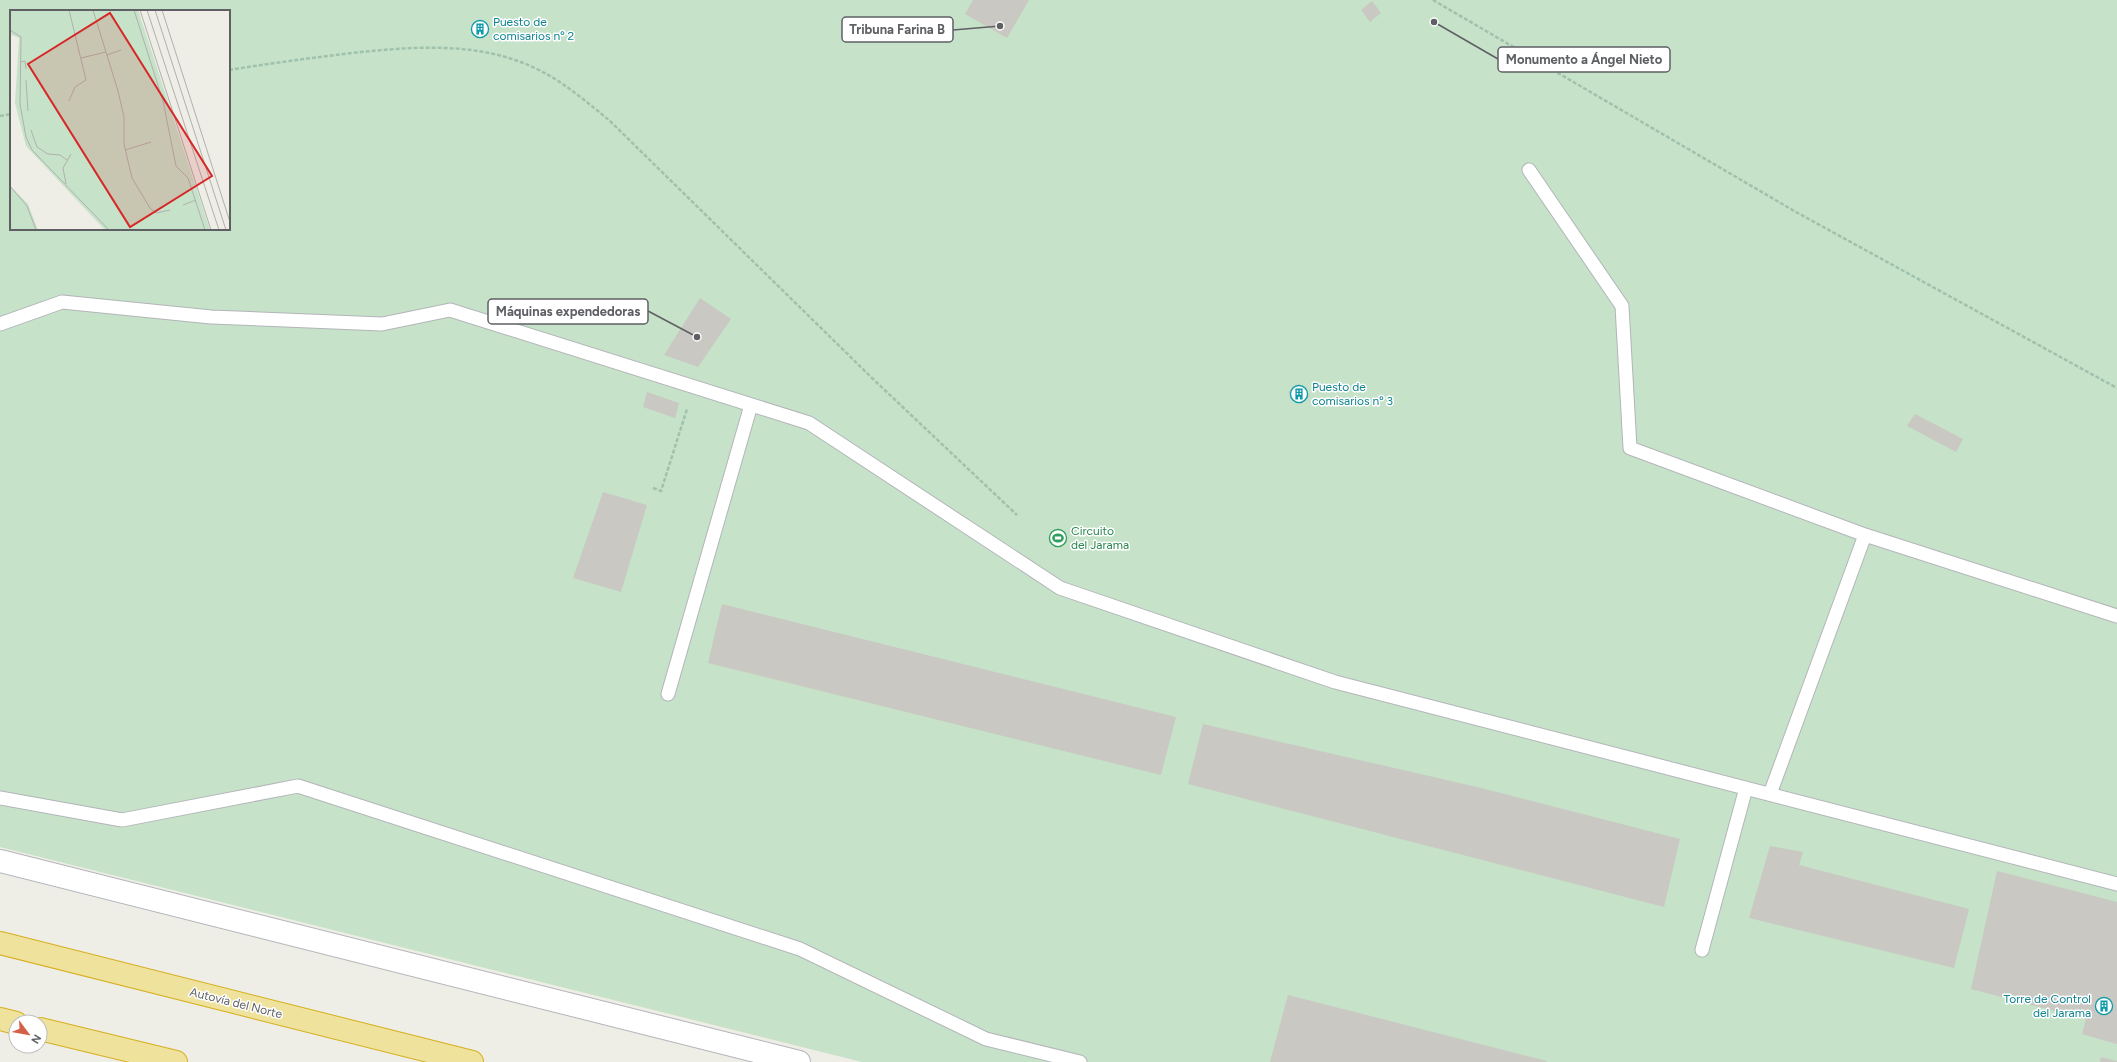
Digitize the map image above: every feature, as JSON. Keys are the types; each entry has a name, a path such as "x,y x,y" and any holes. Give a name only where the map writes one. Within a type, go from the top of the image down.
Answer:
{"highway":[{"name":"Autovía del Norte","path":"0,943 472,1062"},
{"path":"48,1031 176,1062"}],"street":[{"path":"0,861 799,1062"}],"lane":[{"path":"1528,170 1622,306 1630,448 1865,535 2117,616"},
{"path":"0,324 62,302 211,317 382,324 450,310 809,424 1060,588 1335,682 2117,884"},
{"path":"668,694 751,405"},
{"path":"1770,794 1865,535"},
{"path":"0,798 122,820 298,786 800,950 986,1039 1080,1062"},
{"path":"1702,950 1746,788"}],"path":[{"path":"1433,0 1796,212 2117,388"},
{"path":"230,70 302,58 415,47 463,48 503,56 539,70 571,90 610,121 867,374 1017,515"},
{"path":"0,116 10,114"},
{"path":"653,488 661,491 694,387"}],"green space":[{"name":"Circuito del Jarama","path":"0,0 2117,0 2117,1062 862,1062 0,847"}],"building":[{"path":"973,0 1029,0 1007,38 965,14"},
{"path":"1372,1 1381,13 1370,22 1361,10"},
{"name":"Puesto de comisarios nº 2","path":"474,24 487,24 487,36 473,34"},
{"path":"700,298 731,319 698,367 664,355"},
{"name":"Puesto de comisarios nº 3","path":"1297,384 1310,396 1301,404 1288,392"},
{"path":"647,392 679,403 675,418 643,407"},
{"path":"1915,414 1963,439 1956,452 1907,426"},
{"path":"603,492 647,505 621,592 573,578"},
{"path":"722,604 1176,717 1161,775 708,663"},
{"path":"1203,724 1481,788 1680,839 1664,907 1188,784"},
{"path":"1770,846 1803,852 1799,865 1969,909 1954,968 1749,918"},
{"path":"1997,871 2117,902 2117,1044 2082,1034 2086,1019 1971,989"},
{"path":"1288,995 1547,1061 1270,1062"},
{"path":"2101,1057 2117,1061 2117,1062 2100,1062"}],"place":[{"name":"Monumento a Ángel Nieto","path":"1434,22"},
{"name":"Tribuna Farina B","path":"1000,26"},
{"name":"Puesto de comisarios nº 2","path":"480,29"},
{"name":"Máquinas expendedoras","path":"697,337"},
{"name":"Puesto de comisarios nº 3","path":"1299,394"},
{"name":"Circuito del Jarama","path":"1058,538"},
{"name":"Torre de Control del Jarama","path":"2104,1006"}]}
